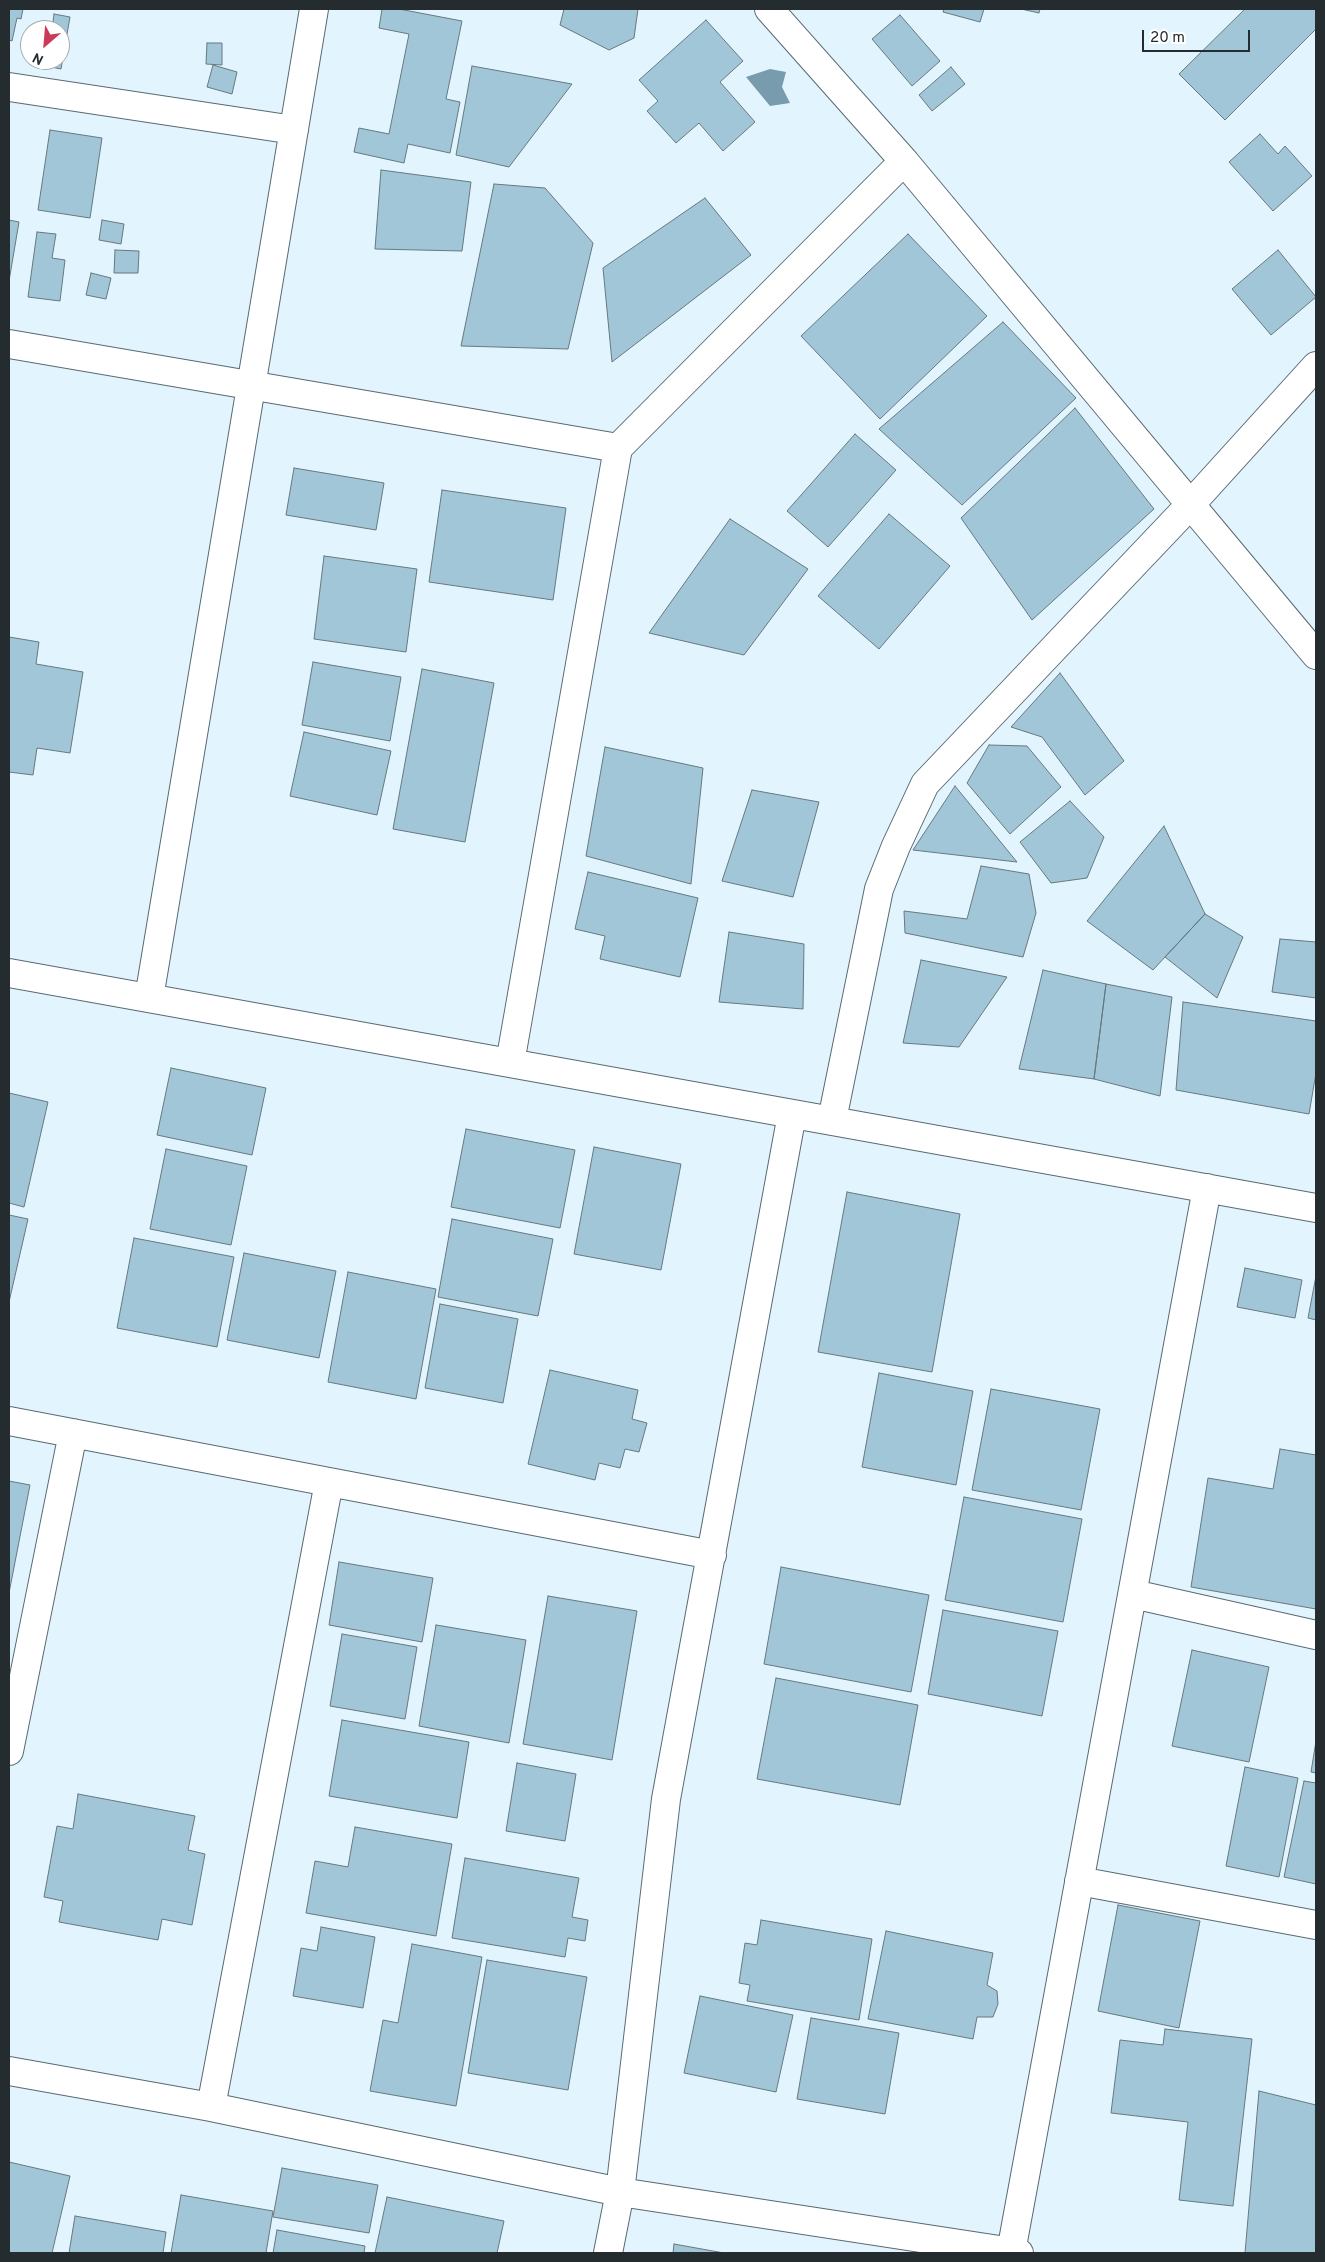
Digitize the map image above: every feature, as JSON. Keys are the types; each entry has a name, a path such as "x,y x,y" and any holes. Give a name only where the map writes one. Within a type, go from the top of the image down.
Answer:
{"street":[{"path":"149,998 314,9"},
{"path":"770,9 904,162 1316,655"},
{"path":"9,87 294,130"},
{"path":"510,1063 618,448 904,162"},
{"path":"9,344 618,448"},
{"path":"832,1120 879,889 896,846 925,784 1190,504 1316,366"},
{"path":"9,973 1316,1208"},
{"path":"608,2253 620,2192 666,1800 792,1114"},
{"path":"9,2070 211,2107 620,2192 1015,2252 1079,1881 1207,1188"},
{"path":"9,1421 712,1555"},
{"path":"9,1751 73,1433"},
{"path":"211,2107 329,1482"},
{"path":"1133,1594 1316,1635"},
{"path":"1079,1881 1316,1925"}],"water":[{"path":"770,69 786,72 782,87 790,103 770,106 746,77"}],"building":[{"path":"9,9 23,9 21,19 17,18 12,41 9,40"},
{"path":"382,9 399,9 462,21 446,99 460,102 450,153 408,144 404,163 354,152 359,128 389,134 409,34 379,28"},
{"path":"564,9 638,9 634,38 609,50 560,25"},
{"path":"944,9 984,9 980,22 943,12"},
{"path":"1021,9 1040,9 1039,13"},
{"path":"1245,9 1316,9 1316,29 1225,120 1179,74"},
{"path":"54,14 70,17 69,20 53,20"},
{"path":"900,15 940,61 912,86 872,39"},
{"path":"706,20 743,61 720,82 755,122 723,151 699,123 676,143 647,111 658,101 639,80"},
{"path":"207,43 222,43 222,65 206,64"},
{"path":"213,65 237,72 232,94 207,87"},
{"path":"472,66 572,84 509,167 456,155"},
{"path":"951,67 965,84 932,111 919,95"},
{"path":"50,130 102,138 90,218 38,210"},
{"path":"1260,134 1278,154 1285,146 1312,176 1273,211 1229,162"},
{"path":"381,170 471,182 462,251 375,249"},
{"path":"494,184 545,188 593,243 568,349 461,346"},
{"path":"705,198 751,255 612,362 603,268"},
{"path":"9,220 19,222 9,281"},
{"path":"102,220 124,224 121,244 99,240"},
{"path":"37,232 56,234 52,258 65,260 60,301 28,297"},
{"path":"908,234 987,316 880,419 801,336"},
{"path":"115,250 139,251 138,273 114,273"},
{"path":"1278,250 1316,297 1271,335 1232,289"},
{"path":"91,273 111,278 106,299 86,295"},
{"path":"1003,322 1076,398 962,505 879,429"},
{"path":"1075,408 1154,509 1032,620 961,518"},
{"path":"855,434 896,470 828,547 787,511"},
{"path":"294,468 384,483 376,530 286,515"},
{"path":"442,490 566,508 553,600 429,582"},
{"path":"889,514 950,566 879,649 818,596"},
{"path":"730,519 808,569 744,655 649,633"},
{"path":"324,556 417,569 406,652 314,639"},
{"path":"9,637 39,642 36,664 83,672 70,753 37,748 33,775 9,772"},
{"path":"313,662 401,677 390,741 302,725"},
{"path":"422,669 494,683 465,842 393,829"},
{"path":"1060,673 1124,761 1085,795 1042,737 1011,727"},
{"path":"304,732 391,751 377,815 290,796"},
{"path":"989,745 1027,746 1061,787 1010,834 967,783"},
{"path":"605,747 703,768 691,884 586,856"},
{"path":"955,786 1017,862 913,850"},
{"path":"752,790 819,802 793,897 722,881"},
{"path":"1070,801 1104,837 1087,878 1051,883 1020,842"},
{"path":"1164,826 1205,914 1153,970 1087,921"},
{"path":"981,866 1029,874 1036,913 1023,957 905,933 904,911 967,919"},
{"path":"588,872 698,898 680,977 600,959 605,936 575,929"},
{"path":"1205,914 1243,937 1217,998 1165,957"},
{"path":"729,932 804,944 803,1009 719,1002"},
{"path":"1280,939 1316,942 1316,998 1272,992"},
{"path":"921,960 1007,977 959,1047 903,1043"},
{"path":"1043,970 1106,984 1094,1079 1019,1069"},
{"path":"1106,984 1172,997 1160,1096 1094,1079"},
{"path":"1183,1002 1316,1021 1316,1073 1309,1114 1176,1090"},
{"path":"171,1068 266,1088 252,1155 157,1135"},
{"path":"9,1093 48,1102 24,1207 9,1203"},
{"path":"466,1129 575,1150 560,1228 451,1207"},
{"path":"594,1147 681,1164 661,1270 574,1254"},
{"path":"166,1149 247,1166 231,1245 150,1229"},
{"path":"847,1192 960,1214 932,1372 818,1352"},
{"path":"9,1215 28,1219 9,1302"},
{"path":"452,1219 553,1239 538,1316 438,1297"},
{"path":"134,1238 234,1257 217,1347 117,1328"},
{"path":"244,1253 336,1271 319,1358 227,1340"},
{"path":"1245,1268 1302,1280 1295,1318 1237,1307"},
{"path":"348,1272 436,1289 416,1399 328,1382"},
{"path":"1316,1276 1316,1320 1308,1318"},
{"path":"440,1304 518,1319 503,1403 425,1388"},
{"path":"550,1370 638,1390 632,1419 647,1423 639,1452 625,1449 620,1468 599,1463 595,1480 528,1464"},
{"path":"879,1373 973,1391 956,1485 862,1467"},
{"path":"991,1389 1100,1409 1081,1510 972,1490"},
{"path":"1280,1449 1316,1455 1316,1609 1191,1587 1208,1478 1273,1489"},
{"path":"9,1481 30,1485 9,1593"},
{"path":"964,1497 1082,1519 1063,1622 945,1600"},
{"path":"339,1562 433,1578 422,1642 329,1625"},
{"path":"781,1567 929,1595 911,1692 764,1664"},
{"path":"548,1596 637,1611 612,1760 523,1744"},
{"path":"943,1610 1058,1631 1042,1716 928,1694"},
{"path":"436,1625 526,1640 509,1743 419,1726"},
{"path":"342,1634 417,1647 405,1719 330,1706"},
{"path":"1192,1650 1269,1667 1249,1762 1172,1746"},
{"path":"776,1678 918,1705 900,1805 757,1779"},
{"path":"342,1720 469,1742 457,1818 329,1796"},
{"path":"1316,1741 1316,1773 1311,1772"},
{"path":"517,1763 576,1774 565,1841 506,1831"},
{"path":"1245,1767 1298,1778 1279,1877 1226,1866"},
{"path":"1304,1781 1316,1783 1316,1884 1284,1877"},
{"path":"78,1794 195,1816 188,1850 205,1854 192,1925 162,1919 158,1940 59,1922 63,1901 44,1897 57,1826 73,1829"},
{"path":"355,1827 452,1844 436,1936 306,1913 315,1861 348,1867"},
{"path":"465,1858 579,1878 572,1917 588,1920 585,1941 568,1938 565,1957 452,1938"},
{"path":"1118,1905 1200,1921 1179,2028 1098,2011"},
{"path":"761,1920 872,1939 859,2020 747,2001 750,1985 739,1983 745,1943 757,1945"},
{"path":"321,1927 375,1937 363,2008 293,1996 301,1948 317,1951"},
{"path":"886,1931 993,1953 987,1985 997,1991 998,2004 993,2017 977,2017 973,2039 868,2019"},
{"path":"412,1944 482,1957 456,2106 370,2091 383,2020 398,2023"},
{"path":"487,1960 587,1977 568,2090 468,2073"},
{"path":"700,1996 793,2015 776,2092 684,2073"},
{"path":"811,2018 899,2033 885,2114 797,2099"},
{"path":"1165,2029 1252,2039 1233,2206 1179,2200 1188,2122 1111,2113 1120,2040 1163,2045"},
{"path":"1259,2091 1316,2105 1316,2253 1245,2253"},
{"path":"9,2162 70,2176 52,2253 9,2253"},
{"path":"282,2168 378,2185 369,2233 273,2217"},
{"path":"181,2195 273,2211 266,2253 171,2253"},
{"path":"387,2197 504,2221 497,2253 375,2253"},
{"path":"75,2216 166,2232 163,2253 69,2253"},
{"path":"277,2230 365,2246 364,2253 273,2253"},
{"path":"674,2244 724,2253 673,2253"}]}
